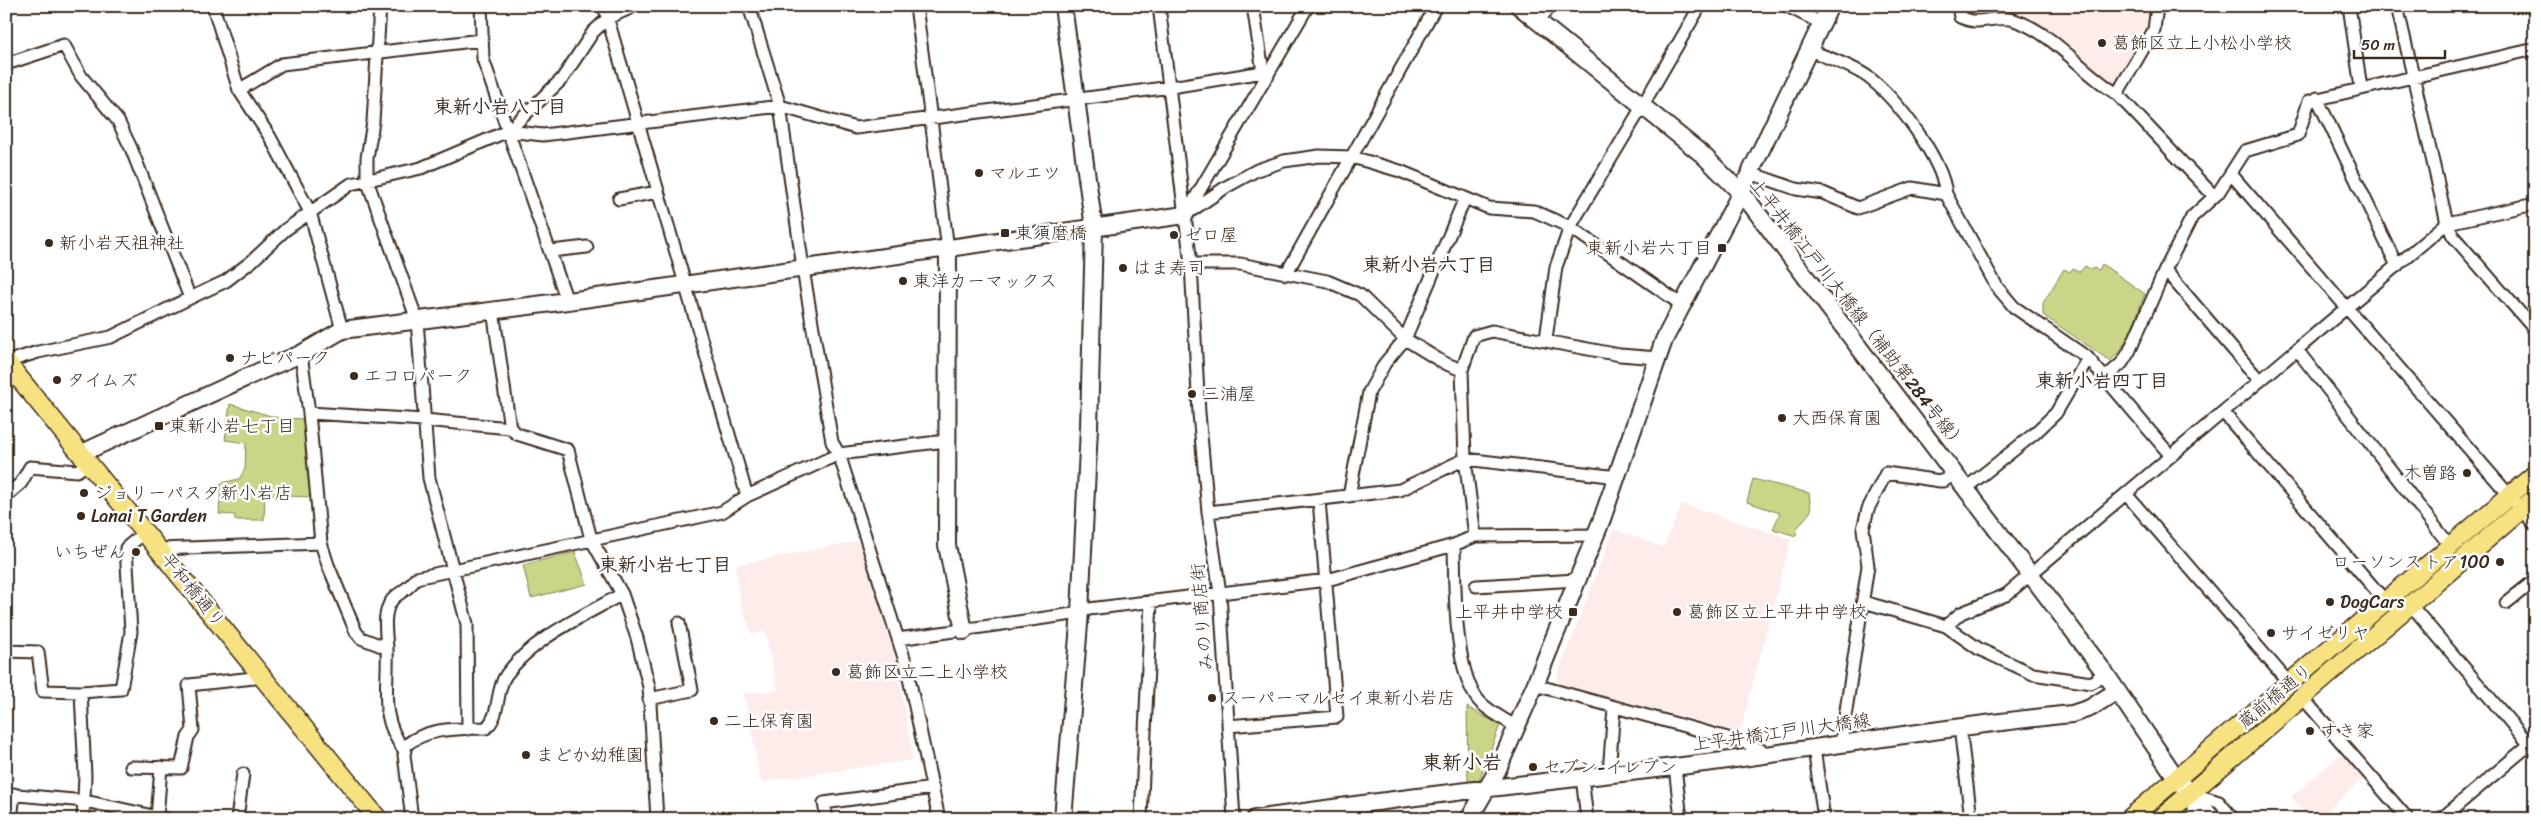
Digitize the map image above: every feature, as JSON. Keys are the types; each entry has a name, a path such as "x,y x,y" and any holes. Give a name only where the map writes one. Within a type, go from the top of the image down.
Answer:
{"main road":[{"name":"平和橋通り","path":"6,362 378,819"},
{"name":"蔵前橋通り","path":"2160,819 2190,793 2386,602 2535,474"},
{"name":"蔵前橋通り","path":"2129,819 2177,779 2410,604 2535,498"}],"street":[{"path":"213,6 239,90 270,137 310,212 342,330"},
{"path":"380,6 373,122 367,158 367,180 417,320 429,478 467,624 468,729"},
{"path":"481,6 483,59 567,301"},
{"path":"604,6 747,496"},
{"path":"6,362 38,352 111,337 226,281 252,261 285,230 351,184 420,168 508,131 562,79 593,32 608,18 635,6"},
{"path":"916,6 948,249 947,545 964,630"},
{"path":"1063,6 1094,228 1089,428 1080,612 1063,819"},
{"name":"みのり商店街","path":"1160,6 1191,264 1199,414 1208,512 1220,593 1234,819"},
{"path":"1253,6 1266,74"},
{"path":"1185,215 1266,74 1308,6"},
{"path":"1286,274 1436,6"},
{"name":"上平井橋江戸川大橋線（補助第284号線）","path":"1519,6 1703,155 1740,192 1768,225 2117,691"},
{"path":"1538,22 1550,6"},
{"path":"1546,339 1556,267 1570,226 1643,106 1700,6"},
{"path":"1787,6 1821,23"},
{"path":"1469,819 1497,771 1535,685 1596,536 1658,358 1682,305 1750,173 1830,6"},
{"path":"1958,6 1960,17 1974,21 1993,18 2013,20 2043,36 2100,84 2117,94 2214,196"},
{"path":"2117,94 2154,30 2157,6"},
{"path":"2349,6 2361,88"},
{"path":"2397,6 2447,223 2453,236 2535,330"},
{"path":"752,7 780,106 832,442 838,454 906,664 939,819"},
{"path":"239,90 282,64 481,40"},
{"path":"6,64 37,52 64,46 81,76 118,121 131,148 190,298"},
{"path":"2106,377 2122,363 2130,352 2165,270 2192,217 2214,196 2246,151 2298,135 2309,101 2535,49"},
{"path":"1809,50 1869,78 1896,105 1931,154 1944,183 1946,194 1997,287 2014,307 2088,358 2171,456"},
{"path":"508,131 543,136 780,106 856,128 1266,74"},
{"path":"2317,98 2397,266"},
{"path":"6,496 21,484 30,467 76,470 84,459 301,354 342,330 567,301 1185,215 1226,187 1257,170 1284,161 1319,156 1352,157 1400,171 1489,208 1534,210 1570,226 1682,305"},
{"path":"1750,173 1796,189 1823,193 1858,208 1912,188 1946,194"},
{"path":"2231,174 2535,526"},
{"path":"619,199 658,192"},
{"path":"1349,496 1369,392 1385,363 1405,339 1465,198"},
{"path":"1946,626 1961,613 2006,595 2447,223 2535,204"},
{"path":"551,251 587,247"},
{"path":"1191,264 1240,264 1326,281 1360,295 1405,339 1444,364 1462,370"},
{"path":"2165,270 2260,381"},
{"path":"493,310 510,428"},
{"path":"1475,536 1465,459 1462,370 1474,336 1492,331 1546,339 1620,355 1658,358"},
{"path":"2297,350 2451,547"},
{"path":"301,354 309,413 321,542 328,565 356,632 361,638 387,648"},
{"path":"1966,488 2056,414 2088,358"},
{"path":"2223,412 2386,602"},
{"path":"309,413 424,420 510,428 517,434 568,450 591,539 622,594 637,638 650,699 657,819"},
{"path":"412,819 404,750 390,728 386,712 386,614 388,605 394,597 413,585 416,578 722,512 747,496 838,454 946,441"},
{"path":"1208,512 1400,490 1465,459 1618,477"},
{"path":"1841,743 1864,602 1868,566 1863,529 1868,509 1886,473 1944,481 1955,473"},
{"path":"2126,494 2408,819"},
{"path":"1228,726 1337,716 1319,500"},
{"path":"6,651 38,652 43,691 81,692 121,689 131,632 126,548 144,532"},
{"path":"898,640 1151,601 1326,580 1454,544 1475,536 1596,536"},
{"path":"160,549 321,542"},
{"path":"1454,544 1456,612 1466,679 1481,703 1517,727"},
{"path":"1476,586 1577,580"},
{"path":"2506,603 2535,580"},
{"path":"404,750 412,740 425,734 452,729 486,728 493,722 505,676 540,642 622,594"},
{"path":"1141,819 1151,601"},
{"path":"1864,602 1946,626 1978,649 2033,674 2091,683 2105,673"},
{"path":"2410,604 2533,745 2441,819"},
{"path":"650,699 692,690 679,623"},
{"path":"131,767 181,768 188,737 193,730 189,685 264,677"},
{"path":"1535,685 1746,743 1767,753"},
{"path":"2117,691 2177,779 2213,819"},
{"name":"上平井橋江戸川大橋線","path":"1255,819 1609,773 1675,767 1960,727 2072,714 2090,708 2117,691"},
{"path":"81,692 85,801 83,819"},
{"path":"1609,773 1614,708"},
{"path":"1960,727 1971,819"},
{"path":"1814,748 1824,819"},
{"path":"11,819 10,794 111,805 162,818 161,767"},
{"path":"1675,767 1681,819"},
{"path":"237,819 244,774"},
{"path":"1582,777 1587,819"},
{"path":"827,819 824,802 933,788"},
{"path":"2190,793 2196,819"},
{"path":"2190,793 2219,802 2233,819"}],"shaded area":[{"name":"葛飾区立上小松小学校","path":"1963,6 2152,6 2149,27 2138,53 2117,85 2111,85 2051,32 2015,15 1997,13 1977,16 1964,12"},
{"name":"葛飾区立上平井中学校","path":"1682,504 1791,539 1740,732 1559,684 1557,676 1614,529 1663,547"},
{"name":"葛飾区立二上小学校","path":"859,541 894,652 913,756 911,760 761,782 744,693 778,691 765,631 752,634 740,601 735,565"},
{"path":"2341,754 2363,779 2317,819 2310,819 2291,797"}],"green space":[{"path":"2102,264 2145,294 2127,339 2117,355 2110,361 2043,315 2043,303 2064,269 2070,272 2073,268 2080,272 2085,266 2092,270 2093,268 2099,270"},
{"path":"230,404 278,418 305,419 310,497 265,495 264,520 235,520 235,515 219,514 221,483 239,479 245,469 246,443 225,440"},
{"path":"1753,479 1809,493 1811,511 1797,528 1796,536 1773,529 1780,513 1747,502"},
{"path":"575,552 587,584 531,598 523,565"},
{"path":"1467,707 1500,725 1478,784 1468,784"}],"place":[{"name":"葛飾区立上小松小学校","path":"2102,43"},
{"name":"マルエツ","path":"979,173"},
{"name":"東須磨橋","path":"1005,233"},
{"name":"ゼロ屋","path":"1174,235"},
{"name":"新小岩天祖神社","path":"49,243"},
{"name":"東新小岩六丁目","path":"1722,248"},
{"name":"はま寿司","path":"1123,268"},
{"name":"東洋カーマックス","path":"903,281"},
{"name":"ナビパーク","path":"230,358"},
{"name":"エコロパーク","path":"354,376"},
{"name":"タイムズ","path":"57,380"},
{"name":"三浦屋","path":"1192,394"},
{"name":"大西保育園","path":"1782,418"},
{"name":"東新小岩七丁目","path":"159,426"},
{"name":"木曽路","path":"2467,473"},
{"name":"ジョリーパスタ新小岩店","path":"84,493"},
{"name":"Lanai T Garden","path":"81,516"},
{"name":"いちぜん","path":"136,552"},
{"name":"ローソンストア100","path":"2500,562"},
{"name":"DogCars","path":"2330,602"},
{"name":"上平井中学校","path":"1573,612"},
{"name":"葛飾区立上平井中学校","path":"1677,612"},
{"name":"サイゼリヤ","path":"2271,633"},
{"name":"葛飾区立二上小学校","path":"836,672"},
{"name":"スーパーマルセイ東新小岩店","path":"1212,698"},
{"name":"二上保育園","path":"714,721"},
{"name":"すき家","path":"2310,731"},
{"name":"まどか幼稚園","path":"526,755"},
{"name":"セブン-イレブン","path":"1533,767"}],"district":[{"name":"東新小岩八丁目","path":"500,106"},
{"name":"東新小岩六丁目","path":"1429,264"},
{"name":"東新小岩四丁目","path":"2102,380"},
{"name":"東新小岩七丁目","path":"665,564"},
{"name":"東新小岩","path":"1462,762"}]}
